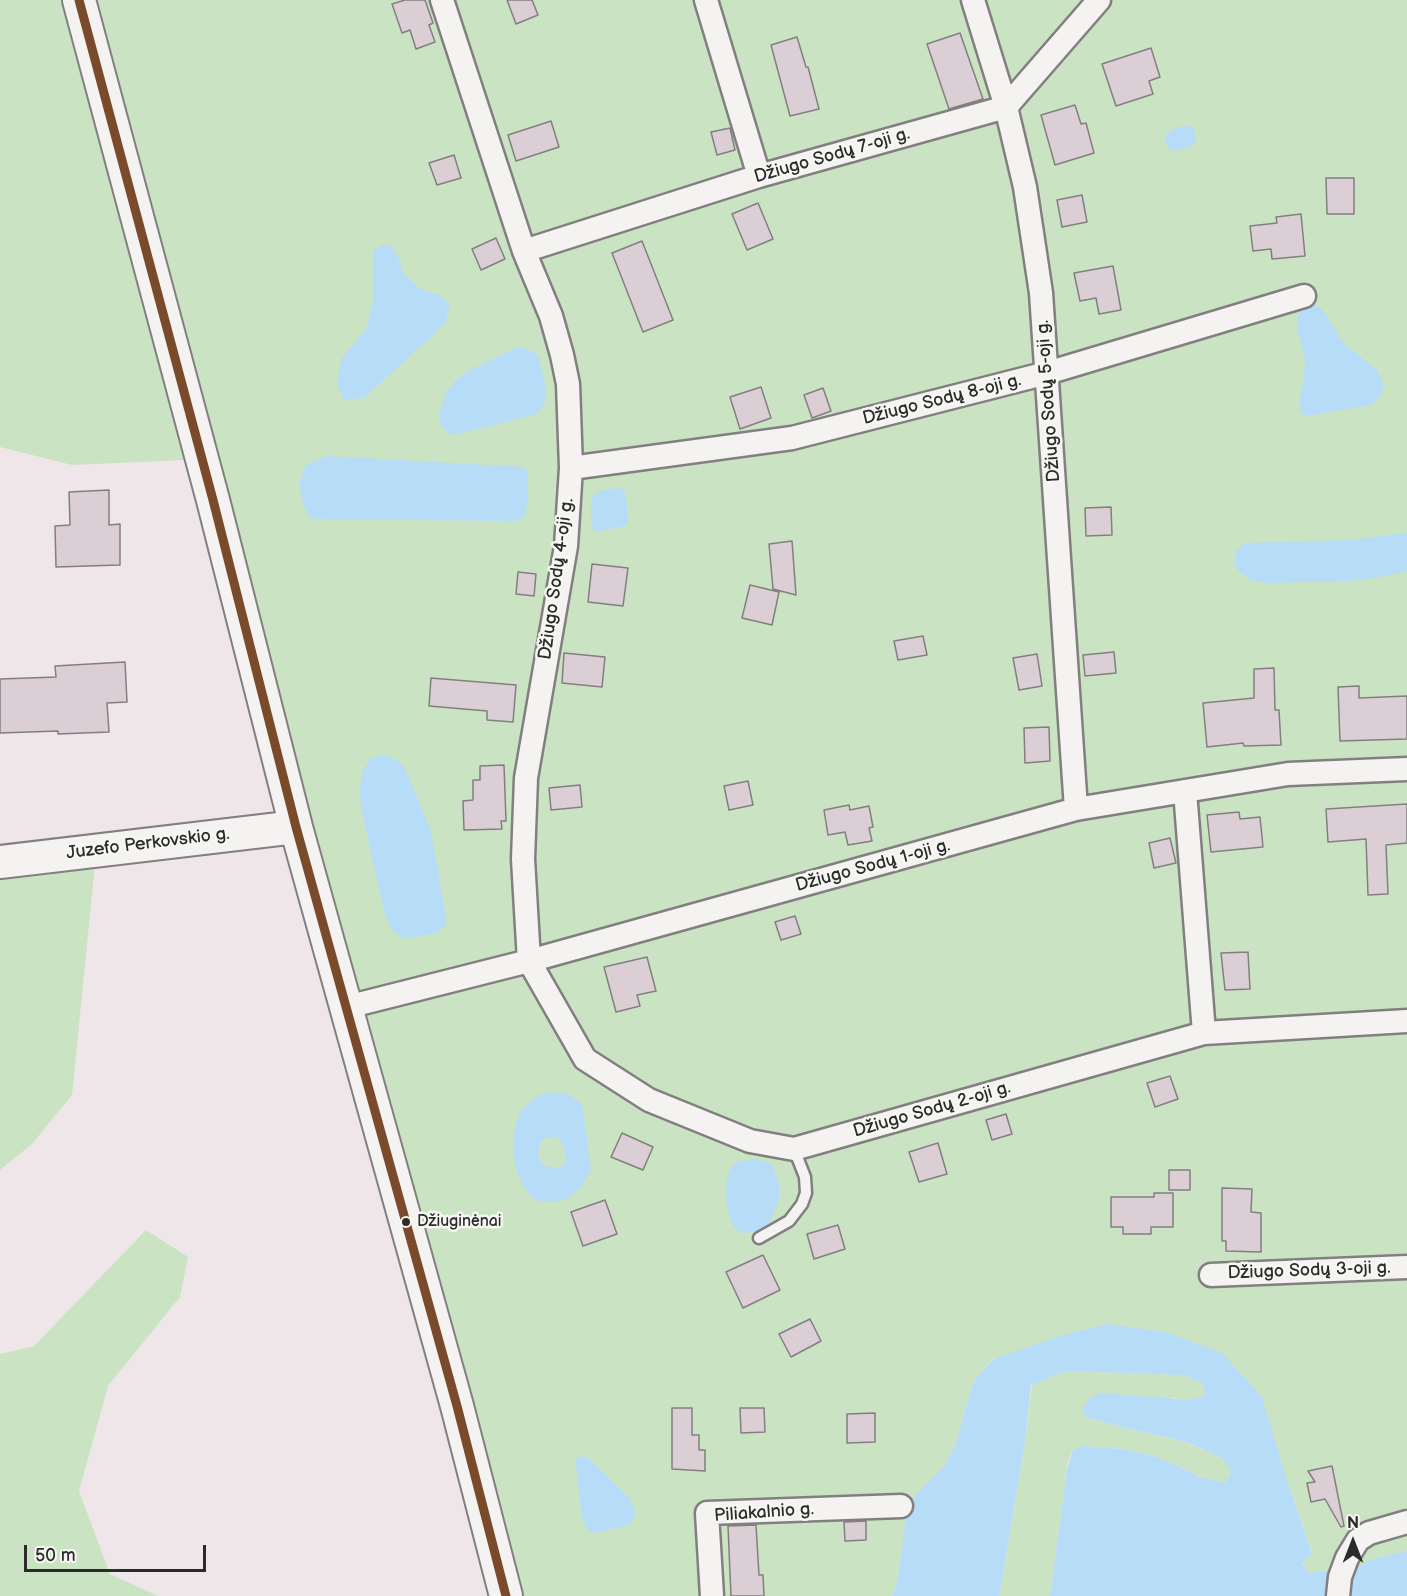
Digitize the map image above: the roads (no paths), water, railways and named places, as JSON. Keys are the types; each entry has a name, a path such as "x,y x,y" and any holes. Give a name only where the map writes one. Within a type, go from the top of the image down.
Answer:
{"main road":[{"path":"79,0 210,490 296,827 453,1395 506,1596"},
{"name":"Juzefo Perkovskio g.","path":"0,862 296,827"}],"street":[{"name":"Džiugo Sodų 4-oji g.","path":"442,0 524,251 551,316 568,384 571,468 566,546 526,778 523,859 529,961"},
{"path":"706,0 759,176"},
{"name":"Džiugo Sodų 5-oji g.","path":"973,0 1006,107 1025,187 1041,293 1076,809"},
{"path":"1006,107 1099,0"},
{"name":"Džiugo Sodų 7-oji g.","path":"524,251 759,176 1006,107"},
{"name":"Džiugo Sodų 8-oji g.","path":"571,468 792,438 1047,373 1304,296"},
{"name":"Džiugo Sodų 1-oji g.","path":"347,1007 529,961 1076,809 1288,774 1407,769"},
{"path":"1185,791 1204,1033"},
{"name":"Džiugo Sodų 2-oji g.","path":"529,961 585,1059 649,1100 750,1141 794,1149 1204,1033 1407,1021"},
{"name":"Džiugo Sodų 3-oji g.","path":"1211,1275 1407,1267"},
{"name":"Piliakalnio g.","path":"712,1596 706,1513 901,1506"},
{"path":"1339,1586 1347,1558 1358,1540 1369,1533 1407,1521"}],"lane":[{"path":"759,1238 789,1221 802,1204 806,1193 805,1177 794,1149"}],"water":[{"path":"1179,127 1193,128 1196,136 1195,143 1175,151 1167,147 1164,139 1167,133"},
{"path":"384,244 392,247 404,275 422,290 439,295 450,304 445,324 364,398 344,400 337,385 341,359 366,329 373,301 373,251"},
{"path":"1314,305 1326,314 1343,343 1378,371 1383,384 1382,394 1371,405 1312,415 1304,415 1301,411 1299,404 1305,362 1297,319 1298,313 1304,308"},
{"path":"519,346 534,352 539,358 546,388 546,400 540,411 533,415 451,435 440,423 439,413 446,393 454,382 468,371"},
{"path":"328,456 522,467 528,472 528,500 525,516 517,521 311,519 303,504 299,484 306,465"},
{"path":"623,489 626,495 628,524 595,531 591,523 593,495"},
{"path":"1407,533 1407,571 1381,577 1349,581 1270,583 1252,581 1238,571 1234,561 1237,549 1246,543 1351,540"},
{"path":"384,755 396,759 405,768 431,831 446,917 446,925 436,933 407,938 399,936 391,929 385,915 361,808 360,794 361,776 365,767 371,758"},
{"path":"544,1093 568,1093 582,1105 591,1169 582,1186 568,1198 555,1202 542,1202 530,1196 515,1165 513,1144 515,1125 521,1111 533,1099","holes":["558,1137 564,1148 566,1158 564,1165 559,1168 543,1166 538,1156 540,1143 544,1139"]},
{"path":"756,1159 773,1166 779,1184 779,1199 768,1226 760,1231 742,1233 734,1227 730,1218 726,1199 727,1176 735,1162"},
{"path":"1107,1324 1165,1332 1222,1353 1262,1397 1287,1481 1312,1553 1302,1563 1309,1573 1331,1571 1326,1596 1050,1596 1067,1469 1073,1450 1083,1446 1123,1449 1150,1455 1200,1477 1225,1483 1231,1472 1223,1459 1187,1442 1086,1417 1082,1408 1090,1398 1101,1393 1190,1400 1206,1395 1202,1383 1183,1375 1067,1371 1031,1385 1025,1441 999,1596 892,1596 897,1583 907,1512 915,1496 945,1465 957,1441 974,1381 993,1359 1063,1335"},
{"path":"580,1456 588,1458 630,1498 635,1514 630,1525 593,1533 588,1531 582,1518 575,1461"},
{"path":"1407,1551 1407,1596 1349,1596 1353,1574 1358,1566 1374,1559"}],"place":[{"name":"Džiuginėnai","path":"406,1222"}]}
